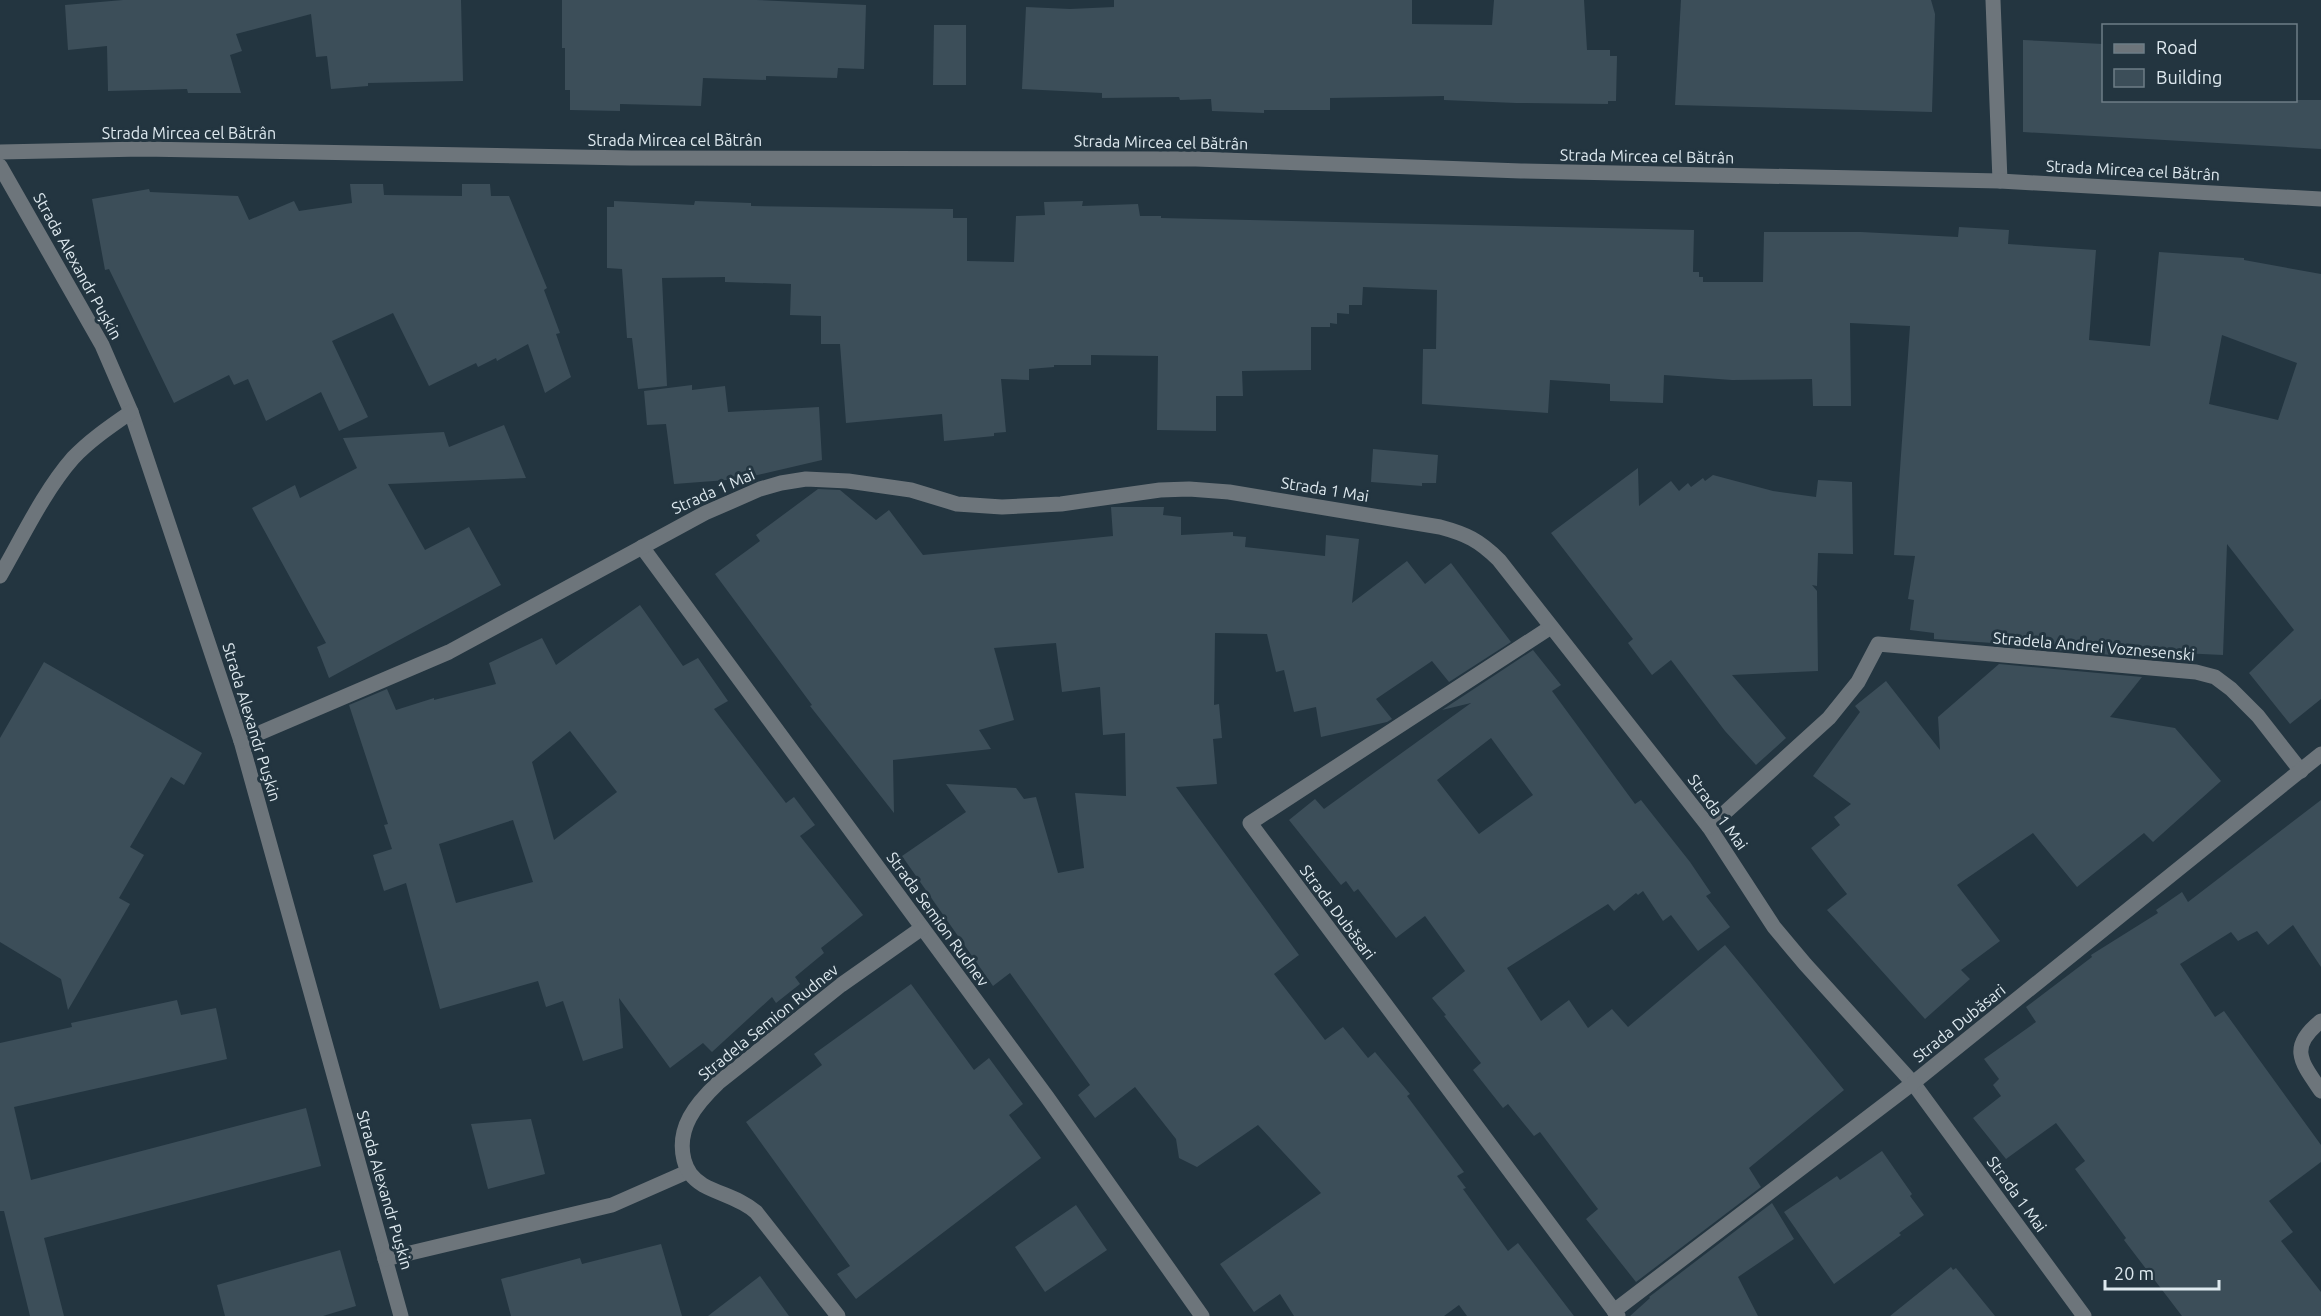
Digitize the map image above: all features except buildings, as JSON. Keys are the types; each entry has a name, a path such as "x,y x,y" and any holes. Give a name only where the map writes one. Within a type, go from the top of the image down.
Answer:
{"street":[{"path":"1993,0 2000,181"},
{"name":"Strada Mircea cel Bătrân","path":"0,152 142,149 631,158 1196,159 1509,171 2000,181 2321,199"},
{"name":"Strada Alexandr Pușkin","path":"0,166 102,345 131,412 241,741 401,1316"},
{"path":"0,576 66,466 92,440 131,412"},
{"name":"Strada 1 Mai","path":"241,741 450,652 705,513 760,489 781,483 806,479 848,481 911,490 957,504 1002,507 1061,504 1160,490 1189,489 1229,492 1440,527 1464,534 1483,544 1499,560 1709,827 1774,927 1913,1083 2084,1316"},
{"name":"Strada Semion Rudnev","path":"642,546 1047,1097 1202,1316"},
{"name":"Strada Dubăsari","path":"1551,627 1250,823 1616,1314 1913,1083 2321,754"},
{"name":"Stradela Andrei Voznesenski","path":"1709,827 1829,718 1858,682 1878,644 2196,672 2215,677 2258,716 2301,771"},
{"name":"Stradela Semion Rudnev","path":"687,1172 681,1149 684,1127 700,1100 841,985 922,928"},
{"path":"2321,1020 2309,1030 2300,1045 2301,1060 2321,1091"},
{"path":"385,1259 612,1205 687,1172 703,1185 746,1203 756,1212 838,1316"}]}
